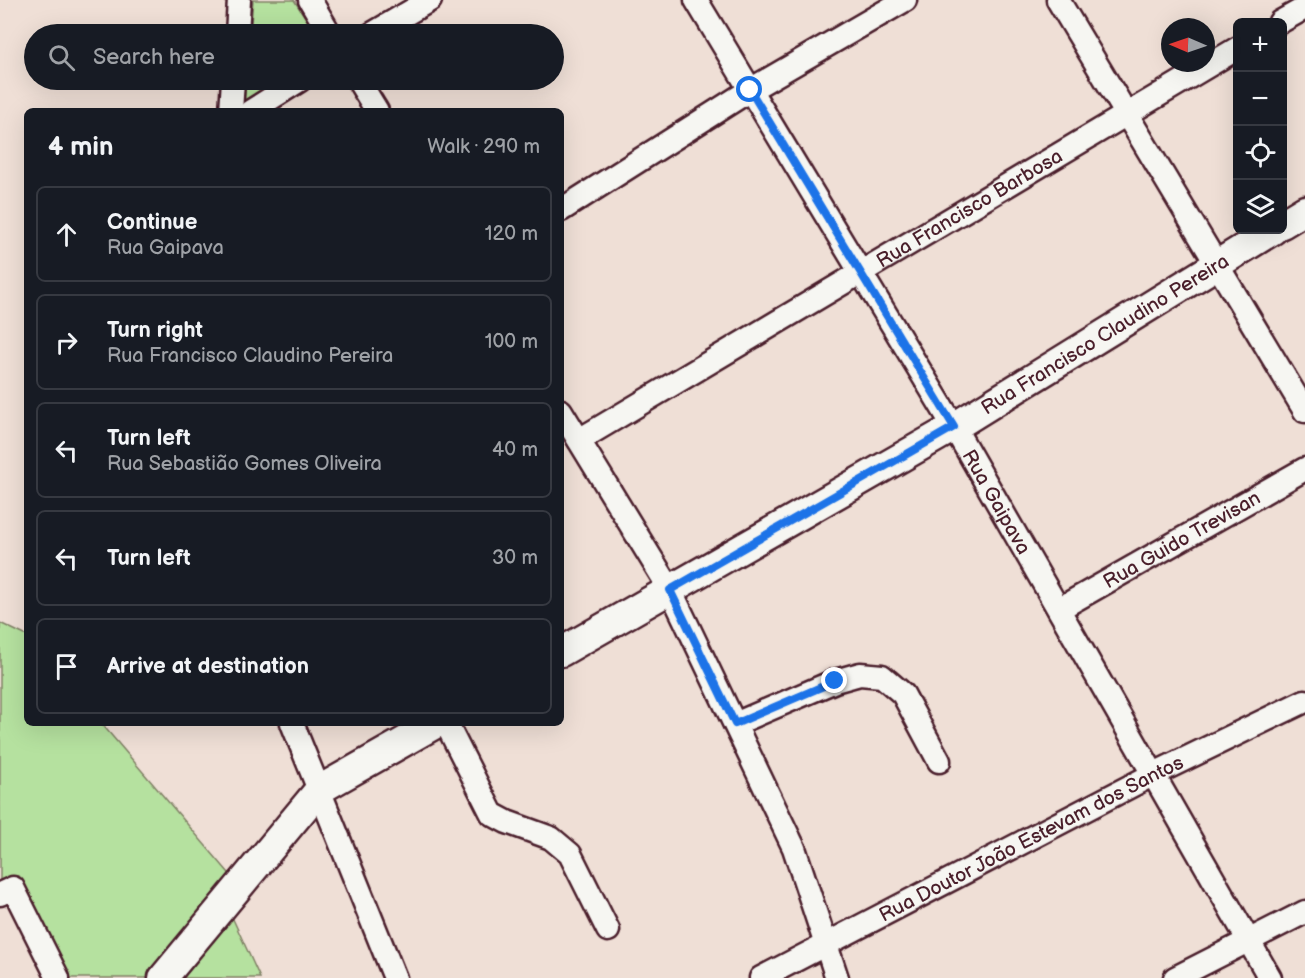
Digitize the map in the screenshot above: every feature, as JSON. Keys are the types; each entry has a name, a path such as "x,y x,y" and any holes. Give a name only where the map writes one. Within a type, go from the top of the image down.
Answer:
{"street":[{"path":"238,24 239,0"},
{"path":"309,0 324,24"},
{"path":"389,24 430,0"},
{"name":"Rua Gaipava","path":"696,0 954,427 1270,978"},
{"path":"564,208 750,90 905,0"},
{"path":"1058,0 1305,411"},
{"path":"1287,18 1305,8"},
{"name":"Rua Francisco Barbosa","path":"579,440 1233,51"},
{"path":"231,108 232,90"},
{"path":"256,108 284,90"},
{"path":"364,90 375,108"},
{"path":"1287,221 1305,210"},
{"name":"Rua Francisco Claudino Pereira","path":"564,650 954,427 1266,234"},
{"path":"564,416 670,590 794,848 837,978"},
{"name":"Rua Guido Trevisan","path":"1059,609 1305,469"},
{"path":"735,724 835,681 860,674 882,676 903,694 939,761"},
{"name":"Rua Doutor João Estevam dos Santos","path":"761,978 1154,774 1305,701"},
{"path":"293,726 395,978"},
{"path":"163,978 320,790 432,726"},
{"path":"448,726 492,814 551,838 570,854 608,930"},
{"path":"6,891 58,978"},
{"path":"1175,978 1305,912"}],"green space":[{"path":"253,0 294,0 310,24 251,24"},
{"path":"245,90 270,90 244,106"},
{"path":"0,623 24,635 24,726 104,726 240,886 162,978 58,978 13,888 0,894"},
{"path":"232,917 260,978 180,978"}],"route":[{"path":"750,90 954,427 670,590 735,724 835,681"}]}
